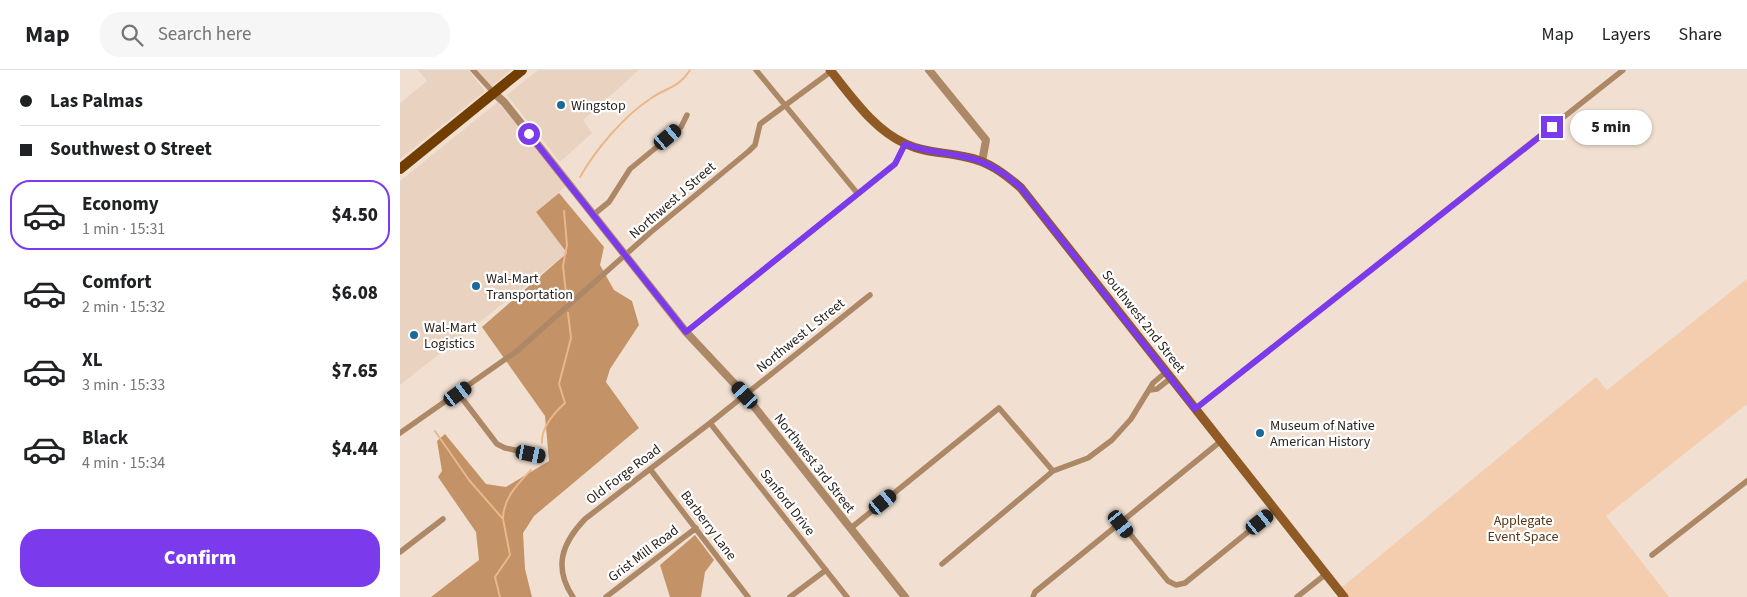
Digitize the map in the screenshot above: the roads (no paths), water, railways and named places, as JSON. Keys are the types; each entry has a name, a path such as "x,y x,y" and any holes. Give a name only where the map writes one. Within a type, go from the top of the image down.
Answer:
{"main road":[{"path":"400,169 522,70"},
{"name":"Southwest 2nd Street","path":"831,71 877,126 905,144 932,152 966,157 982,162 1009,177 1021,188 1344,597"}],"street":[{"name":"Northwest 3rd Street","path":"472,70 503,100 686,332 745,395 905,597"},
{"path":"756,70 858,194"},
{"path":"929,70 986,140 982,162"},
{"path":"1195,409 1623,70"},
{"name":"Northwest J Street","path":"400,433 517,351 651,232 749,151 755,144 760,124 831,71"},
{"path":"593,215 609,202 630,169 681,126 687,115"},
{"path":"686,332 895,164 905,144"},
{"name":"Northwest L Street","path":"745,395 870,295"},
{"path":"942,564 1053,471 1088,458 1112,440 1127,424 1153,383 1168,375"},
{"path":"458,394 498,444 505,448 543,456"},
{"name":"Old Forge Road","path":"572,597 567,589 562,569 563,551 570,535 584,519 745,395"},
{"path":"851,528 999,408 1053,471"},
{"name":"Sanford Drive","path":"710,423 846,597"},
{"path":"1033,597 1036,592 1221,441"},
{"name":"Barberry Lane","path":"650,469 748,597"},
{"path":"1652,555 1747,481"},
{"path":"1121,524 1168,582 1176,585 1185,584 1275,510"},
{"path":"400,552 443,519"},
{"name":"Grist Mill Road","path":"606,597 696,528"},
{"path":"790,597 826,570"},
{"path":"1297,597 1326,574"}],"waterway":[{"path":"580,177 602,145 620,124 640,106 681,81 690,70"},
{"path":"564,211 567,245 563,266 567,302"},
{"path":"542,443 546,426 565,403 559,384 571,338 568,313"},
{"path":"435,431 469,480 503,519 510,555 495,577 500,597"},
{"path":"503,518 509,498 516,486 531,470"}],"place":[{"name":"Wingstop","path":"561,105"},
{"name":"Wal-Mart Transportation","path":"476,286"},
{"name":"Wal-Mart Logistics","path":"414,335"},
{"name":"Museum of Native American History","path":"1260,433"}],"park label":[{"name":"Applegate Event Space","path":"1523,528"}]}
